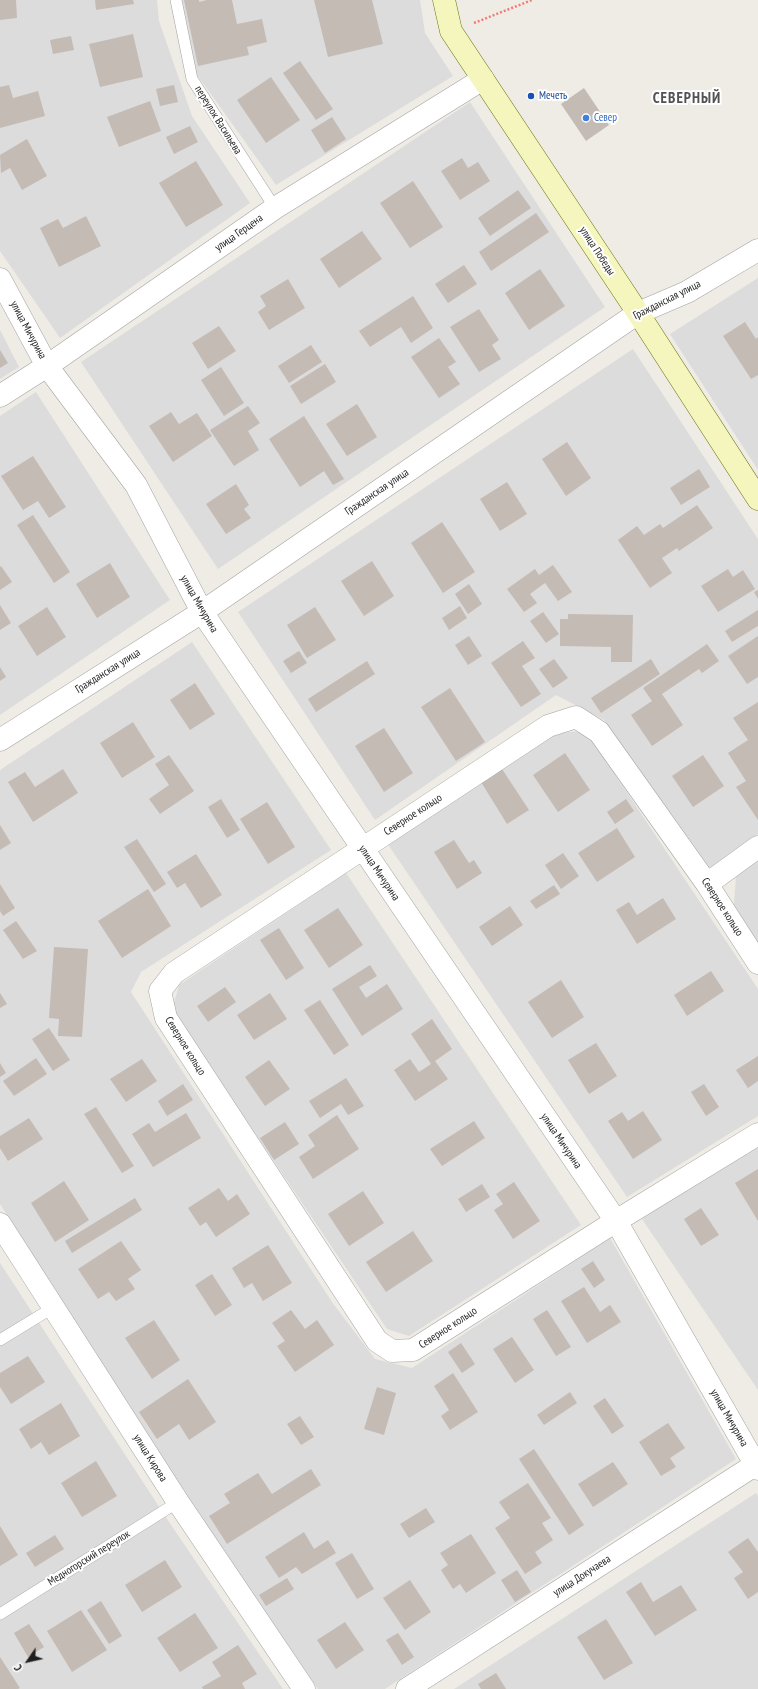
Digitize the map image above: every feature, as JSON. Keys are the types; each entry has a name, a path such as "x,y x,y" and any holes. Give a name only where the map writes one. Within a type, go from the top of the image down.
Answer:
{"street":[{"name":"улица Победы","path":"444,0 451,31 638,313 758,499"},
{"name":"улица Герцена","path":"0,396 47,366 275,208 483,79"},
{"name":"Гражданская улица","path":"0,740 202,612 638,313 686,292 758,250"},
{"name":"улица Мичурина","path":"0,279 47,366 136,485 202,612 616,1221 757,1466"},
{"name":"Северное кольцо","path":"758,963 707,884 599,732 576,717 548,726 174,973 160,991 166,1018 377,1341 392,1351 413,1350 616,1221 758,1134"},
{"path":"707,884 758,847"},
{"name":"улица Кирова","path":"0,1224 54,1306 178,1502 304,1689"},
{"name":"улица Докучаева","path":"407,1689 757,1466"}],"lane":[{"name":"переулок Васильева","path":"176,0 192,79 275,208"},
{"path":"0,1340 54,1306"},
{"name":"Медногорский переулок","path":"0,1614 178,1502"}],"path":[{"path":"451,31 532,0"}],"shaded area":[{"path":"0,0 157,0 159,21 192,116 250,203 60,338 0,251"},
{"path":"180,0 420,0 425,33 453,76 276,185 195,72"},
{"path":"470,102 605,307 218,569 81,362"},
{"path":"758,278 758,470 670,334"},
{"path":"0,330 19,367 0,379"},
{"path":"633,349 758,539 758,834 711,869 604,720 556,695 375,820 238,612"},
{"path":"36,392 170,600 0,715 0,416"},
{"path":"192,642 331,850 141,972 131,992 332,1302 375,1359 412,1368 610,1238 736,1459 385,1689 318,1689 193,1506 0,1204 0,770"},
{"path":"586,731 758,989 758,1116 627,1197 385,840 551,733"},
{"path":"758,862 758,952 733,914 736,877"},
{"path":"346,873 581,1225 409,1336 387,1329 172,1010 179,985"},
{"path":"758,1140 758,1390 642,1219"},
{"path":"0,1263 171,1525 283,1689 0,1689"},
{"path":"756,1493 758,1496 758,1689 454,1689"}],"building":[{"path":"0,0 16,0 17,18 0,20"},
{"path":"95,0 133,0 134,4 96,10"},
{"path":"184,0 199,0 199,2 207,0 232,0 237,24 262,19 267,42 247,47 249,55 198,66"},
{"path":"314,0 372,0 383,44 328,57"},
{"path":"133,34 143,77 100,87 89,44"},
{"path":"71,36 74,50 53,54 50,40"},
{"path":"300,61 333,109 316,120 283,73"},
{"path":"271,77 300,120 266,143 237,100"},
{"path":"9,85 13,98 38,91 45,116 0,128 0,87"},
{"path":"174,85 178,102 160,106 156,89"},
{"path":"584,88 609,125 586,141 561,104"},
{"path":"150,101 161,131 119,147 107,117"},
{"path":"332,117 346,139 325,153 311,130"},
{"path":"190,126 198,142 174,154 166,137"},
{"path":"27,139 47,176 22,190 10,168 1,173 0,155"},
{"path":"462,158 468,168 478,162 490,181 460,200 441,171"},
{"path":"196,161 223,205 186,227 159,183"},
{"path":"413,181 443,227 410,248 380,203"},
{"path":"518,190 531,208 490,236 478,218"},
{"path":"536,213 549,232 491,271 479,252"},
{"path":"86,216 101,246 59,267 40,228 58,219 63,228"},
{"path":"362,231 382,259 339,288 320,259"},
{"path":"464,265 477,284 448,303 435,284"},
{"path":"540,269 565,306 529,330 505,293"},
{"path":"288,279 305,308 269,330 258,312 266,306 260,296"},
{"path":"413,296 433,328 411,343 401,327 370,347 359,331"},
{"path":"479,309 499,340 492,345 501,359 479,372 450,327"},
{"path":"745,322 756,339 758,337 758,375 751,379 723,336"},
{"path":"219,326 236,351 208,369 192,343"},
{"path":"439,338 456,362 448,367 460,384 439,398 411,357"},
{"path":"311,345 322,362 289,383 278,366"},
{"path":"0,350 8,363 0,368"},
{"path":"325,364 336,382 301,404 290,386"},
{"path":"221,367 244,403 224,416 201,380"},
{"path":"357,404 377,437 347,456 326,424"},
{"path":"248,406 260,423 248,431 259,450 234,466 210,430"},
{"path":"171,412 179,424 197,413 212,436 173,462 149,426"},
{"path":"304,416 344,479 333,485 324,471 300,487 269,439"},
{"path":"567,442 591,478 566,496 542,459"},
{"path":"33,456 66,507 49,518 38,501 23,510 1,476"},
{"path":"699,469 710,487 681,505 670,488"},
{"path":"507,482 527,514 500,531 480,499"},
{"path":"236,484 249,505 244,509 251,518 226,534 206,504"},
{"path":"697,505 713,528 679,551 677,548 662,558 672,573 650,588 618,540 637,526 644,535 660,524 663,528"},
{"path":"33,515 70,572 54,583 17,525"},
{"path":"442,522 475,572 443,593 411,543"},
{"path":"372,561 394,596 364,616 341,581"},
{"path":"110,563 130,597 97,618 76,584"},
{"path":"553,565 572,592 558,601 545,583 530,594 537,603 524,612 507,589 535,569 539,575"},
{"path":"1,566 12,582 0,590 0,567"},
{"path":"728,569 733,577 743,570 755,589 718,612 701,586"},
{"path":"469,584 482,604 468,614 455,594"},
{"path":"758,590 758,599 754,592"},
{"path":"0,605 11,623 0,630"},
{"path":"460,606 467,618 449,630 442,618"},
{"path":"47,607 66,637 37,656 18,626"},
{"path":"315,607 336,640 307,658 287,625"},
{"path":"758,610 758,626 732,642 725,631"},
{"path":"543,612 559,634 546,643 530,621"},
{"path":"568,614 633,615 632,662 611,662 611,647 560,646 560,619 568,619"},
{"path":"469,636 482,656 468,665 455,645"},
{"path":"758,636 758,677 747,684 728,656"},
{"path":"523,641 535,658 522,666 541,694 521,707 491,663"},
{"path":"707,644 719,661 702,673 699,669 662,694 683,725 652,746 631,715 652,701 643,688"},
{"path":"299,651 307,663 291,673 283,661"},
{"path":"554,659 568,678 553,688 539,669"},
{"path":"651,659 660,674 601,713 591,698"},
{"path":"367,661 375,674 316,712 308,699"},
{"path":"0,667 6,677 0,681"},
{"path":"195,683 215,714 190,730 170,700"},
{"path":"450,688 485,742 456,761 421,707"},
{"path":"758,702 758,820 736,787 746,781 728,753 748,740 733,718"},
{"path":"133,722 155,757 122,778 100,743"},
{"path":"384,728 413,773 384,792 355,746"},
{"path":"565,753 590,790 558,812 533,775"},
{"path":"169,755 194,791 160,814 149,799 169,785 155,764"},
{"path":"703,755 724,786 693,807 672,776"},
{"path":"63,769 78,793 33,822 8,782 25,772 35,787"},
{"path":"502,769 529,810 507,824 481,782"},
{"path":"221,799 240,830 227,838 208,807"},
{"path":"626,799 634,811 615,824 607,812"},
{"path":"267,802 295,847 268,864 240,819"},
{"path":"0,825 11,843 0,850"},
{"path":"617,828 635,857 597,882 578,853"},
{"path":"137,839 166,884 154,892 124,847"},
{"path":"454,840 469,863 474,860 482,873 457,889 434,852"},
{"path":"563,853 579,876 561,889 545,865"},
{"path":"196,854 222,895 201,908 185,883 177,888 167,872"},
{"path":"0,884 15,908 3,916 0,911"},
{"path":"554,885 560,894 536,909 530,901"},
{"path":"148,889 171,926 122,958 98,921"},
{"path":"663,898 676,919 637,944 616,910 629,902 637,915"},
{"path":"510,906 523,925 492,946 479,927"},
{"path":"338,908 363,945 329,968 304,930"},
{"path":"16,921 37,951 23,959 3,930"},
{"path":"279,928 304,968 286,980 260,940"},
{"path":"54,947 88,949 82,1037 58,1036 59,1019 49,1018"},
{"path":"370,965 377,976 359,987 366,998 387,984 403,1009 362,1036 332,989"},
{"path":"711,971 724,991 687,1016 674,995"},
{"path":"561,980 584,1017 552,1038 528,1002"},
{"path":"225,987 236,1002 208,1022 197,1006"},
{"path":"0,993 7,1004 0,1008"},
{"path":"270,993 287,1019 254,1040 237,1015"},
{"path":"320,1000 349,1045 334,1055 304,1010"},
{"path":"432,1019 452,1049 435,1061 448,1079 415,1101 394,1070 410,1059 419,1072 431,1064 411,1034"},
{"path":"49,1028 70,1060 53,1071 32,1039"},
{"path":"596,1043 617,1076 589,1094 568,1060"},
{"path":"758,1056 758,1081 748,1088 736,1070"},
{"path":"36,1058 47,1074 14,1096 3,1081"},
{"path":"142,1059 157,1081 126,1102 110,1079"},
{"path":"269,1060 290,1089 265,1106 245,1077"},
{"path":"0,1063 6,1073 0,1077"},
{"path":"346,1078 364,1106 348,1115 341,1104 320,1118 309,1101"},
{"path":"183,1084 193,1100 167,1116 158,1101"},
{"path":"704,1084 719,1107 706,1116 691,1092"},
{"path":"96,1107 134,1166 122,1173 84,1114"},
{"path":"643,1111 662,1140 633,1159 608,1121 622,1112 628,1121"},
{"path":"186,1113 201,1138 153,1167 132,1134 149,1123 155,1132"},
{"path":"337,1115 359,1149 313,1179 299,1157 315,1146 308,1135"},
{"path":"29,1118 43,1139 8,1161 0,1148 0,1136"},
{"path":"474,1121 485,1138 442,1166 430,1149"},
{"path":"285,1122 299,1144 274,1160 260,1138"},
{"path":"758,1169 758,1221 735,1183"},
{"path":"64,1181 89,1220 55,1242 31,1203"},
{"path":"514,1182 540,1221 513,1239 494,1210 503,1204 496,1194"},
{"path":"482,1184 490,1197 466,1212 458,1199"},
{"path":"219,1188 228,1201 237,1194 250,1214 216,1237 206,1222 200,1226 188,1208"},
{"path":"363,1191 384,1223 349,1246 328,1214"},
{"path":"135,1198 142,1210 72,1253 65,1241"},
{"path":"701,1208 719,1235 701,1246 684,1219"},
{"path":"413,1231 433,1261 386,1292 366,1262"},
{"path":"121,1241 141,1270 128,1279 135,1289 116,1301 109,1292 98,1299 78,1269"},
{"path":"268,1245 292,1283 263,1301 252,1283 244,1288 232,1268"},
{"path":"593,1261 605,1280 594,1288 581,1269"},
{"path":"212,1274 232,1305 215,1316 195,1285"},
{"path":"584,1287 600,1312 610,1305 621,1322 587,1343 561,1301"},
{"path":"291,1310 305,1329 317,1320 334,1345 295,1372 277,1346 285,1341 272,1323"},
{"path":"547,1310 571,1347 556,1356 533,1319"},
{"path":"154,1320 180,1360 152,1379 125,1338"},
{"path":"512,1337 534,1370 515,1383 493,1349"},
{"path":"461,1343 475,1364 462,1373 448,1352"},
{"path":"28,1356 45,1382 11,1404 0,1387 0,1373"},
{"path":"453,1373 478,1412 450,1430 441,1416 449,1410 434,1386"},
{"path":"188,1379 216,1422 189,1440 179,1424 157,1439 139,1412"},
{"path":"377,1387 396,1393 384,1435 364,1429"},
{"path":"570,1392 577,1403 544,1425 537,1415"},
{"path":"605,1398 624,1426 612,1434 593,1406"},
{"path":"61,1403 80,1436 49,1455 41,1442 31,1449 19,1429"},
{"path":"300,1416 314,1437 301,1445 287,1424"},
{"path":"668,1423 685,1448 670,1458 676,1467 661,1476 639,1442"},
{"path":"534,1449 584,1525 569,1535 519,1459"},
{"path":"96,1461 117,1496 82,1517 61,1483"},
{"path":"613,1462 628,1484 593,1507 578,1484"},
{"path":"311,1469 321,1485 227,1544 209,1516 230,1503 224,1494 258,1473 272,1494"},
{"path":"528,1483 551,1518 542,1523 553,1540 535,1552 542,1563 525,1574 495,1528 510,1518 499,1502"},
{"path":"426,1508 435,1522 409,1538 400,1524"},
{"path":"0,1526 18,1555 0,1566"},
{"path":"304,1532 314,1549 328,1540 336,1553 302,1574 296,1567 279,1578 265,1557"},
{"path":"471,1534 496,1573 466,1593 460,1584 453,1589 441,1570 448,1565 440,1553"},
{"path":"55,1535 64,1549 35,1567 26,1553"},
{"path":"748,1538 758,1552 758,1592 748,1599 734,1578 743,1572 728,1552"},
{"path":"352,1553 374,1589 357,1599 335,1563"},
{"path":"165,1560 182,1587 142,1612 125,1585"},
{"path":"517,1570 531,1592 515,1602 501,1580"},
{"path":"287,1578 294,1589 266,1606 259,1595"},
{"path":"410,1580 431,1612 405,1630 383,1598"},
{"path":"641,1582 653,1602 681,1585 697,1610 655,1636 626,1592"},
{"path":"101,1601 122,1636 109,1644 87,1610"},
{"path":"81,1610 107,1650 72,1672 47,1631"},
{"path":"195,1613 218,1648 180,1672 157,1638"},
{"path":"606,1619 633,1663 604,1680 577,1637"},
{"path":"345,1622 364,1650 336,1669 317,1640"},
{"path":"29,1624 44,1647 28,1657 14,1633"},
{"path":"398,1633 414,1657 402,1665 386,1640"},
{"path":"238,1645 257,1674 242,1683 245,1689 203,1689 202,1687 221,1676 212,1662"},
{"path":"0,1657 20,1688 0,1689"},
{"path":"496,1673 506,1689 481,1689 478,1684"}],"place":[{"name":"Мечеть","path":"531,96"},
{"name":"Север","path":"586,118"}],"district":[{"name":"СЕВЕРНЫЙ","path":"687,99"}]}
